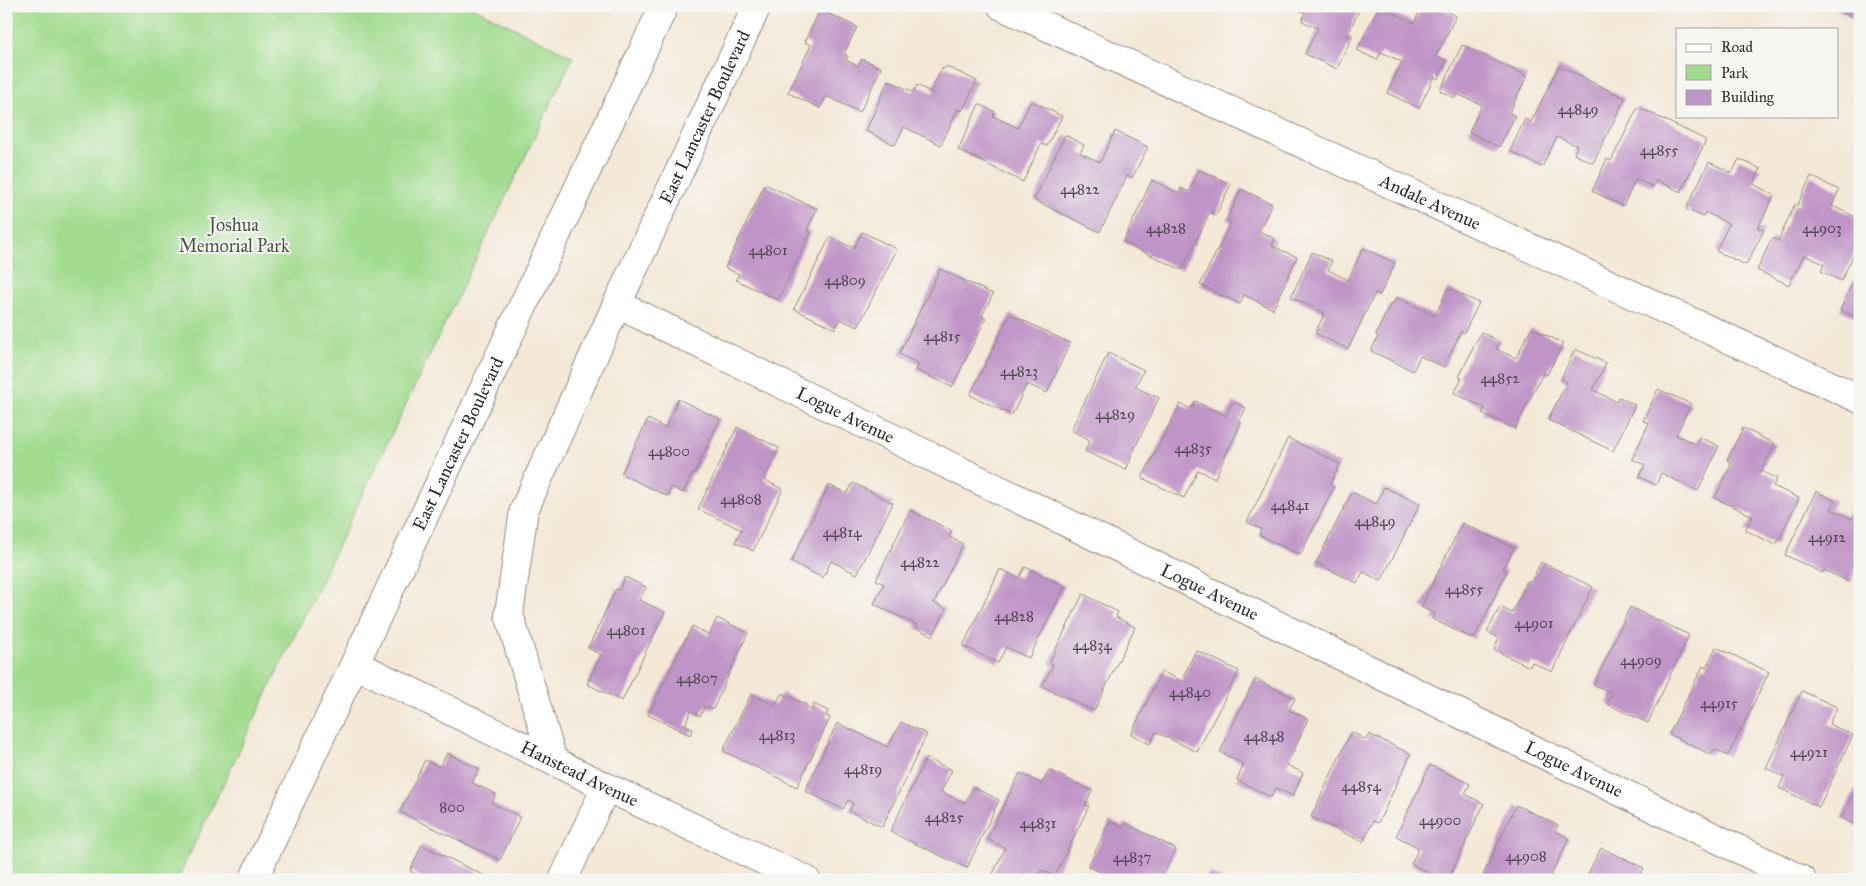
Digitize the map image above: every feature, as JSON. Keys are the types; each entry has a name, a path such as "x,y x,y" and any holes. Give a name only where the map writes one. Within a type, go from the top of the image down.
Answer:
{"street":[{"name":"East Lancaster Boulevard","path":"253,880 664,6"},
{"name":"East Lancaster Boulevard","path":"552,761 509,614 524,510 617,304 757,6"},
{"name":"Andale Avenue","path":"1002,6 1860,399"},
{"name":"Logue Avenue","path":"617,304 1802,880"},
{"name":"Hanstead Avenue","path":"355,664 606,787 806,880"},
{"path":"563,880 606,787"}],"green space":[{"name":"Joshua Memorial Park","path":"6,6 470,6 573,57 177,880 6,880"}],"building":[{"path":"1204,6 1216,6 1214,11"},
{"path":"1291,6 1361,6 1347,36 1352,37 1337,69 1305,54 1318,28 1302,21 1305,13"},
{"path":"1379,6 1414,23 1422,6 1436,6 1456,16 1436,56 1446,61 1438,79 1434,77 1419,108 1387,93 1402,62 1381,52 1377,60 1357,50"},
{"path":"1830,6 1860,6 1860,21"},
{"path":"820,10 857,27 844,54 848,56 846,60 858,66 862,59 881,68 860,112 826,96 820,108 788,93 811,45 805,42"},
{"path":"1462,45 1527,76 1509,113 1515,116 1499,147 1469,132 1482,105 1457,94 1455,98 1440,91"},
{"path":"946,66 977,81 962,111 958,109 941,145 904,127 895,145 866,131 888,80 913,92 917,85 933,93 934,90 932,89 942,68 944,69"},
{"path":"1559,66 1625,98 1593,163 1574,154 1577,146 1557,137 1542,167 1510,151 1525,119 1531,122"},
{"path":"1031,101 1062,116 1047,146 1041,144 1023,182 958,150 979,104 995,112 993,116 1018,128"},
{"path":"1638,107 1706,140 1681,192 1656,180 1653,187 1636,179 1623,206 1592,191 1607,159 1611,161"},
{"path":"1115,131 1148,147 1132,178 1127,176 1100,232 1034,200 1065,135 1084,145 1080,153 1100,162"},
{"path":"1739,159 1761,169 1753,184 1774,195 1758,228 1764,230 1746,265 1716,251 1729,224 1705,212 1703,217 1686,209 1709,162 1732,173"},
{"path":"1199,170 1231,184 1216,215 1210,212 1182,270 1123,242 1152,180 1179,193 1181,188 1189,192"},
{"path":"1811,176 1839,190 1832,206 1860,219 1860,241 1841,281 1821,271 1824,264 1804,255 1789,285 1757,270 1772,238 1778,241 1795,204 1797,206"},
{"path":"765,184 817,209 807,230 811,232 778,300 736,280 739,274 725,268"},
{"path":"1241,189 1272,204 1259,231 1275,239 1272,246 1297,257 1273,309 1244,295 1240,304 1200,285 1231,222 1227,220"},
{"path":"862,232 897,249 858,327 840,319 835,329 794,309 830,237 854,248"},
{"path":"1363,248 1395,263 1380,295 1375,293 1348,349 1315,333 1325,313 1291,297 1312,252 1332,261 1328,270 1348,280"},
{"path":"940,269 993,294 982,316 986,318 952,387 916,370 919,364 899,354"},
{"path":"1855,277 1860,279 1860,319 1840,310"},
{"path":"1448,288 1479,303 1464,333 1461,331 1444,367 1420,356 1413,371 1371,351 1378,336 1376,334 1391,303 1393,304 1396,297 1435,316"},
{"path":"1010,314 1070,343 1047,393 1027,384 1012,415 970,395"},
{"path":"1531,328 1563,343 1547,375 1543,373 1515,429 1482,413 1485,408 1454,393 1462,378 1459,377 1481,332 1500,342 1496,349 1516,358"},
{"path":"1575,349 1606,363 1593,390 1617,402 1619,397 1635,405 1613,451 1548,420 1567,382 1561,379"},
{"path":"1108,353 1144,370 1135,387 1159,398 1126,470 1085,451 1090,440 1071,430"},
{"path":"1658,389 1691,404 1676,435 1696,444 1699,437 1719,446 1698,491 1661,473 1656,485 1639,477 1645,465 1632,459 1649,423 1643,421"},
{"path":"678,399 720,419 683,493 671,487 667,496 621,474 648,419 665,428"},
{"path":"1195,401 1226,416 1233,402 1246,408 1239,422 1241,423 1215,478 1198,470 1184,498 1142,478 1180,404 1191,409"},
{"path":"737,427 779,448 764,480 783,489 753,551 735,542 742,530 698,509"},
{"path":"1743,428 1775,444 1761,471 1777,479 1773,486 1799,498 1776,545 1745,530 1753,516 1715,498 1730,467 1731,462 1727,460"},
{"path":"1288,438 1340,464 1330,485 1334,487 1300,555 1259,535 1261,529 1247,522"},
{"path":"853,483 893,503 857,574 831,561 823,578 791,562 829,485 847,494"},
{"path":"1384,487 1420,504 1381,581 1363,572 1357,583 1316,563 1352,492 1376,504"},
{"path":"1816,491 1835,501 1831,509 1852,519 1860,501 1860,567 1857,566 1849,582 1824,570 1823,573 1785,555"},
{"path":"910,510 952,531 949,537 963,544 934,603 946,609 933,636 916,628 917,625 874,604 884,584 876,580"},
{"path":"1462,523 1514,548 1503,569 1507,571 1474,639 1432,619 1435,614 1421,607"},
{"path":"1541,562 1593,587 1552,672 1532,662 1530,667 1494,650 1499,638 1487,632 1500,607 1512,613 1527,581 1531,582"},
{"path":"1025,567 1065,586 1029,658 1006,647 998,663 963,646 1000,569 1019,578"},
{"path":"625,577 646,587 639,600 665,612 622,701 587,684 601,655 588,648 616,589 619,590"},
{"path":"1083,594 1118,612 1116,617 1135,627 1094,711 1042,686 1053,665 1049,663"},
{"path":"1630,607 1689,635 1648,723 1607,704 1612,693 1594,685"},
{"path":"717,618 748,633 713,709 705,706 700,716 691,711 685,725 693,729 690,735 648,715 692,626 709,635"},
{"path":"1716,647 1769,672 1728,756 1714,749 1711,755 1669,734 1703,666 1706,668"},
{"path":"1196,650 1239,671 1197,752 1156,732 1150,744 1131,734 1162,671 1181,681"},
{"path":"1255,679 1295,698 1289,710 1308,719 1287,765 1303,773 1293,796 1276,788 1271,797 1237,780 1244,764 1220,752"},
{"path":"1802,691 1837,707 1829,724 1853,735 1819,807 1779,788 1784,777 1766,768"},
{"path":"782,693 807,705 806,707 811,710 814,704 828,711 826,716 830,718 797,787 723,751 751,694 775,705"},
{"path":"901,722 927,734 882,827 849,811 853,803 848,800 843,809 805,791 837,723 888,747"},
{"path":"1351,732 1366,740 1369,734 1411,754 1378,823 1373,821 1363,842 1311,817"},
{"path":"447,753 479,769 472,783 496,794 492,803 520,817 500,860 400,812 425,760 440,767"},
{"path":"926,758 952,770 941,792 965,803 973,787 999,800 967,868 890,832"},
{"path":"1430,765 1470,784 1465,794 1484,804 1448,880 1444,880 1411,864 1419,848 1396,836"},
{"path":"1049,770 1092,791 1085,805 1089,806 1055,876 1041,870 1036,880 990,880 1005,848 987,839 1020,773 1042,784"},
{"path":"1860,781 1860,827 1841,818"},
{"path":"1516,805 1558,825 1555,831 1569,838 1549,880 1485,880 1486,876 1483,875"},
{"path":"1110,821 1123,827 1125,823 1176,849 1161,880 1097,880 1101,872 1088,866"},
{"path":"422,845 493,880 426,880 410,871"},
{"path":"1601,848 1644,868 1638,880 1585,880"},
{"path":"1209,873 1224,880 1205,880"}]}
